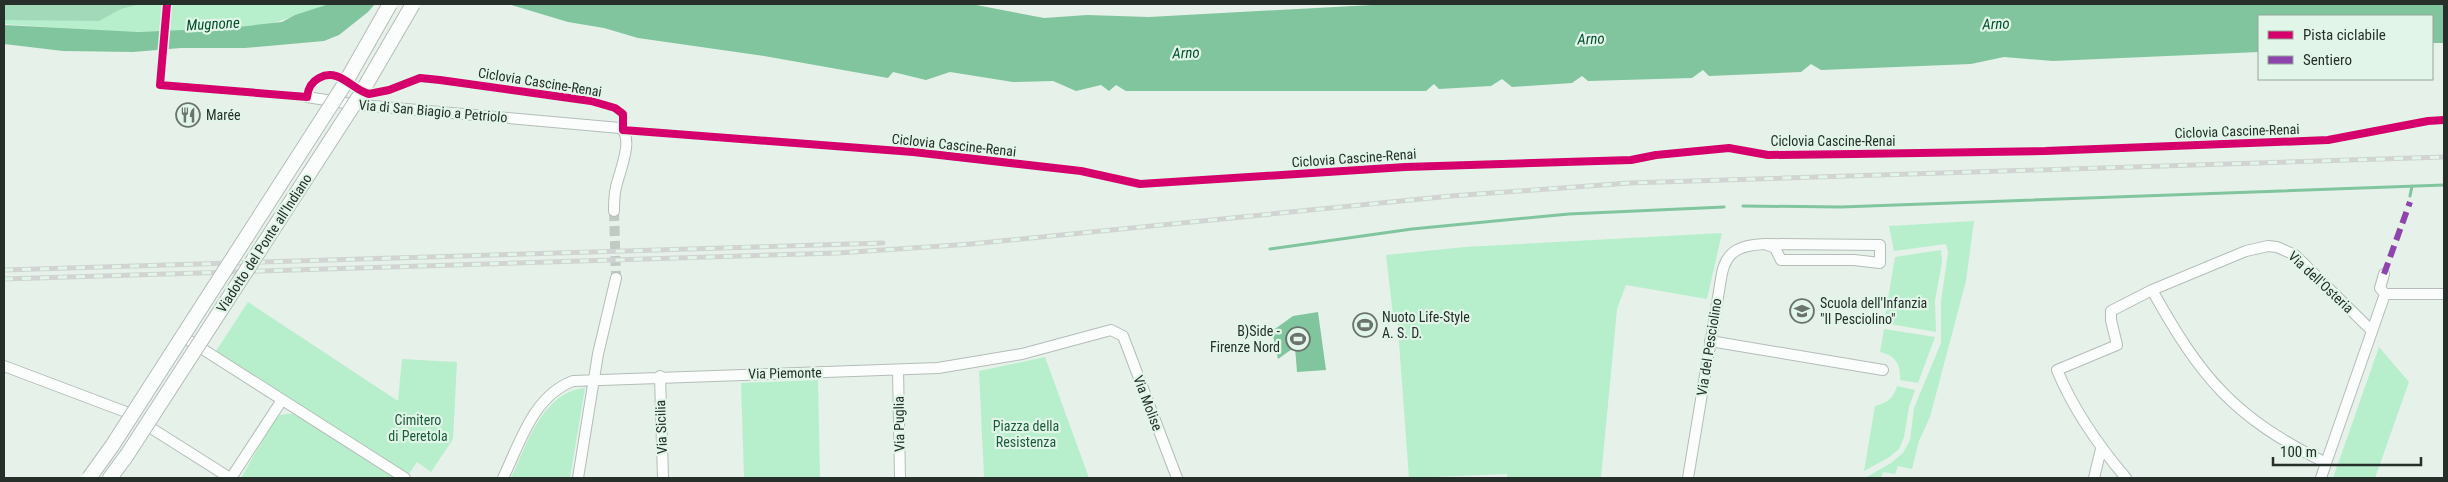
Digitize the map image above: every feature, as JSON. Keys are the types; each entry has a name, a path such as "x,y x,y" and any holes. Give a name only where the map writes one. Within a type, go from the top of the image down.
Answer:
{"highway":[{"name":"Viadotto del Ponte all'Indiano","path":"89,478 112,446 344,84 390,4"},
{"name":"Viadotto del Ponte all'Indiano","path":"110,478 127,455 360,94 413,4"},
{"path":"116,478 127,455"}],"street":[{"name":"Via di San Biagio a Petriolo","path":"306,97 352,104 620,128 625,134 627,144 615,191 614,211"},
{"name":"Via del Pesciolino","path":"1688,478 1710,341 1726,260 1742,246 1765,244 1880,244 1880,263 1854,260 1781,260 1775,248 1765,244"},
{"name":"Via dell'Osteria","path":"2126,478 2101,449 2079,415 2056,370 2117,345 2111,320 2111,311 2152,290 2246,251 2257,248 2277,247 2295,255 2372,330"},
{"path":"2384,274 2380,288 2385,294"},
{"path":"578,478 593,379 616,278"},
{"path":"2152,290 2184,346 2224,396 2263,429 2326,463"},
{"path":"2385,294 2444,294"},
{"path":"2320,478 2385,294"},
{"name":"Via Piemonte","path":"503,478 530,420 546,398 568,383 593,379 660,376 898,370 992,360 1046,349 1107,330 1116,330"},
{"name":"Via Molise","path":"1116,330 1123,336 1177,478"},
{"path":"190,341 405,478"},
{"path":"1710,341 1883,370"},
{"path":"4,366 126,412"},
{"name":"Via Puglia","path":"898,370 900,478"},
{"name":"Via Sicilia","path":"660,376 663,478"},
{"path":"151,428 231,478 282,400"},
{"path":"2094,478 2101,449"}],"green space":[{"path":"4,4 329,4 271,24 187,31 120,32 4,24"},
{"path":"1974,221 1966,281 1930,417 1919,441 1912,469 1898,466 1895,474 1883,472 1881,478 1865,478 1891,463 1903,453 1910,440 1914,408 1941,343 1941,301 1948,253 1946,244 1894,251 1889,226"},
{"path":"1722,233 1707,299 1626,285 1617,309 1601,478 1507,478 1507,474 1409,478 1397,316 1393,315 1386,255 1465,247"},
{"path":"1941,250 1942,262 1935,301 1936,332 1884,323 1895,257"},
{"name":"Cimitero di Peretola","path":"248,302 398,401 402,359 457,362 453,439 431,472 417,462 408,475 216,351"},
{"path":"1884,329 1935,337 1918,383 1900,380 1896,361 1890,355 1880,352"},
{"path":"2379,347 2409,382 2375,478 2333,478"},
{"name":"Piazza della Resistenza","path":"1045,357 1089,478 984,478 979,371"},
{"path":"818,380 820,478 744,478 741,383"},
{"path":"1897,386 1915,390 1909,407 1904,437 1899,449 1888,458 1864,471 1875,406 1889,399 1894,394"},
{"path":"585,388 570,478 511,478 530,436 547,410 558,399 570,392"},
{"path":"297,414 396,478 241,478 272,424 280,415"}],"shaded area":[{"path":"4,4 140,4 121,9 99,21 4,20"}],"water":[{"path":"329,4 375,4 339,35 324,41 245,48 181,48 133,52 63,51 4,44 4,25 138,32 228,28 282,22 295,15"},
{"name":"Arno","path":"508,4 971,4 1044,18 1087,15 1149,17 1390,4 2444,4 2444,43 2433,43 2433,15 2258,15 2258,52 2053,61 2004,57 1971,64 1821,70 1811,64 1801,72 1709,76 1703,70 1692,78 1588,81 1582,76 1572,83 1512,87 1502,79 1491,86 1439,89 1434,84 1426,91 1126,91 1116,85 1109,91 1101,85 1076,91 1053,81 1013,82 950,72 926,80 893,72 888,78 764,56 638,38 604,28 568,22"},
{"name":"B)Side - Firenze Nord","path":"1318,312 1326,370 1297,372 1295,347 1278,359 1272,331 1293,316"}],"waterway":[{"path":"1743,206 1841,207 2444,185"},
{"path":"2410,196 2412,186"},
{"path":"1270,249 1412,229 1569,214 1724,207"}],"tunnel":[{"path":"614,211 616,278"}],"railway":[{"path":"4,279 838,253 971,244 1451,196 1629,183 2444,157"},
{"path":"4,270 883,243"}],"marked path":[{"path":"2384,274 2410,202"}],"cycle path":[{"name":"Ciclovia Cascine-Renai","path":"167,4 160,85 307,97 312,83 326,75 339,77 369,94 389,90 420,78 440,80 591,101 615,108 623,114 623,130 913,152 1081,171 1140,184 1405,167 1631,160 1656,155 1729,148 1768,155 1854,154 2045,151 2328,140 2428,121 2444,120"}],"place":[{"name":"Marée","path":"188,115"},
{"name":"Scuola dell'Infanzia \"Il Pesciolino\"","path":"1802,311"},
{"name":"Nuoto Life-Style A. S. D.","path":"1365,325"},
{"name":"B)Side - Firenze Nord","path":"1298,339"}],"water label":[{"name":"Mugnone","path":"213,24"}]}
